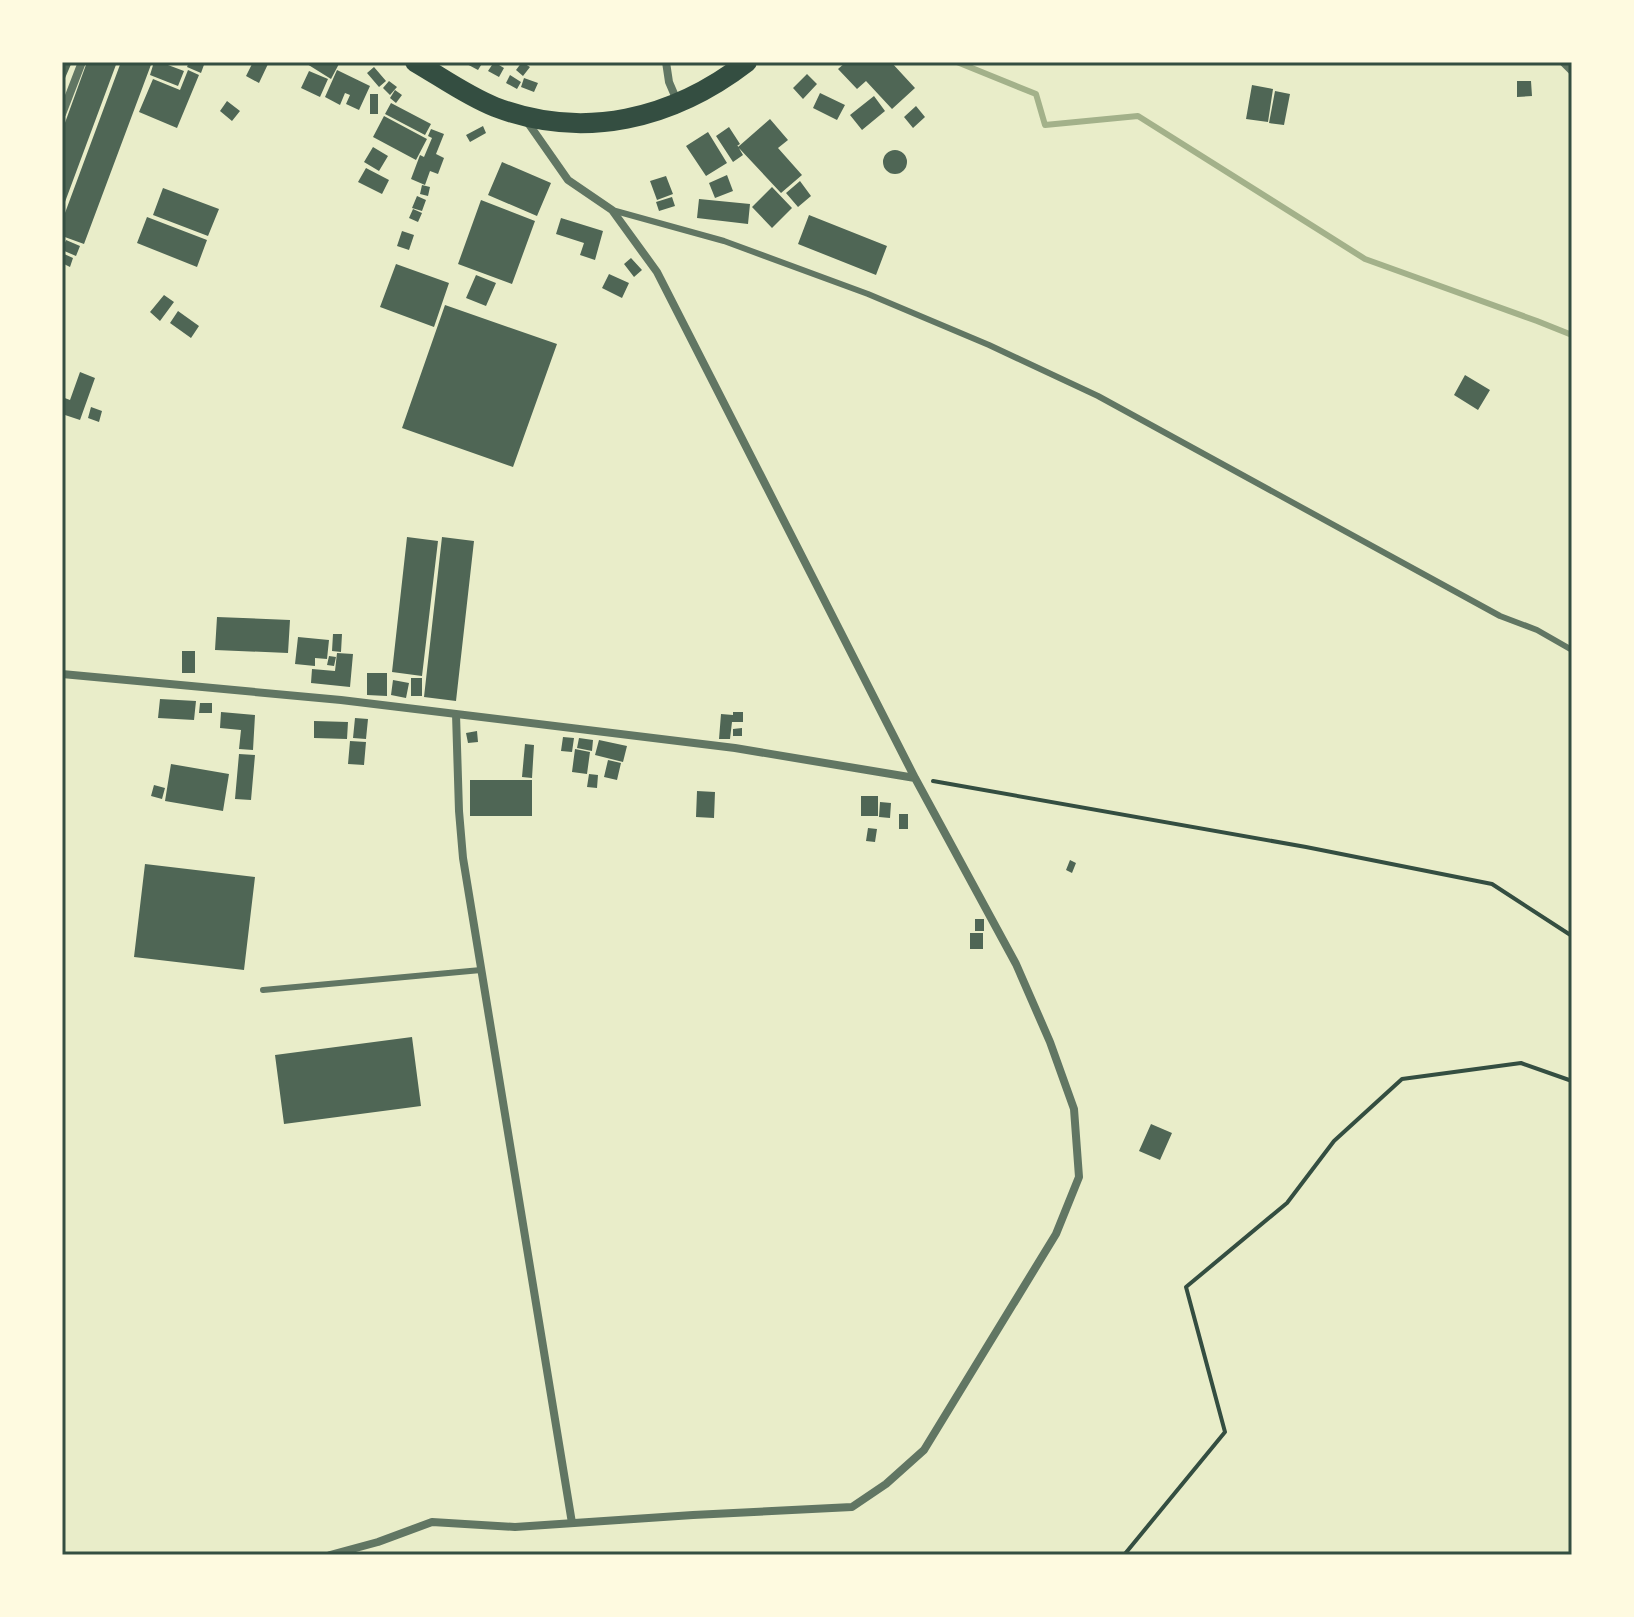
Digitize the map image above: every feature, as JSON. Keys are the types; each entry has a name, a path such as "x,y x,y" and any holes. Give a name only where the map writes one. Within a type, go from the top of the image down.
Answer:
{"highway":[{"path":"415,62 491,105 524,117 601,123 659,111 717,84 747,62"}],"street":[{"path":"62,114 82,62"},
{"path":"666,62 669,82 678,103"},
{"path":"1563,62 1572,71"},
{"path":"330,1555 378,1542 432,1522 515,1527 852,1507 886,1484 924,1450 1056,1234 1079,1177 1074,1109 1050,1042 1016,964 915,778 657,272 612,210 568,180 524,117"},
{"path":"62,674 326,699 735,748 915,778"},
{"path":"456,714 463,858 572,1523"}],"lane":[{"path":"612,210 724,241 868,294 989,345 1098,396 1500,616 1537,630 1572,650"},
{"path":"263,990 481,970"}],"path":[{"path":"915,778 1306,847 1492,884 1572,936"},
{"path":"1124,1555 1225,1432 1186,1287 1287,1203 1334,1141 1402,1079 1521,1063 1572,1081"}],"building":[{"path":"62,62 72,62 62,85"},
{"path":"87,62 117,62 62,210 62,131"},
{"path":"121,62 152,62 84,244 62,236 62,221"},
{"path":"154,62 184,71 178,86 150,75"},
{"path":"189,62 205,62 201,73 187,67"},
{"path":"253,62 268,64 259,83 246,76"},
{"path":"308,62 340,62 331,79"},
{"path":"463,62 483,62 478,70"},
{"path":"494,62 504,68 499,77 488,71"},
{"path":"522,62 530,67 523,76 516,70"},
{"path":"846,62 891,62 915,88 892,109 866,81 857,89 838,69"},
{"path":"374,67 386,81 379,87 367,73"},
{"path":"188,70 199,75 177,128 139,112 153,79 180,90"},
{"path":"337,70 370,86 359,110 346,104 350,95 345,93 340,105 325,97"},
{"path":"309,71 328,79 320,97 301,88"},
{"path":"807,74 817,84 803,99 793,88"},
{"path":"510,75 521,82 517,89 506,83"},
{"path":"524,78 538,83 534,92 521,87"},
{"path":"389,81 397,87 390,95 383,88"},
{"path":"1517,81 1531,81 1532,96 1517,97"},
{"path":"1252,85 1273,89 1268,122 1246,119"},
{"path":"395,90 402,95 396,103 390,98"},
{"path":"1275,91 1290,94 1284,125 1269,123"},
{"path":"820,93 845,105 837,120 813,108"},
{"path":"370,94 378,94 378,114 370,114"},
{"path":"874,96 885,111 862,130 850,115"},
{"path":"227,101 240,111 232,121 220,111"},
{"path":"391,103 431,124 425,135 385,114"},
{"path":"916,106 925,117 913,128 904,117"},
{"path":"384,116 427,139 416,160 373,137"},
{"path":"770,119 788,140 778,148 802,175 781,193 738,147"},
{"path":"483,126 486,133 470,142 466,135"},
{"path":"729,127 743,155 733,162 716,136"},
{"path":"431,129 444,134 436,154 444,158 438,174 430,171 425,185 411,179 420,155 424,157 432,138 428,136"},
{"path":"708,132 727,163 706,176 686,146"},
{"path":"373,147 388,156 379,171 364,162"},
{"path":"895,150 903,154 907,162 903,170 895,174 887,170 883,162 887,154"},
{"path":"502,162 551,183 537,216 488,195"},
{"path":"366,168 389,180 382,194 358,182"},
{"path":"727,175 733,191 715,198 709,183"},
{"path":"666,176 673,194 657,200 650,181"},
{"path":"800,181 811,196 798,207 786,193"},
{"path":"422,185 430,187 428,196 420,194"},
{"path":"772,187 792,208 772,228 752,207"},
{"path":"163,188 219,209 208,236 153,215"},
{"path":"417,196 426,200 422,211 412,208"},
{"path":"672,197 675,206 659,211 656,202"},
{"path":"699,199 750,204 748,224 697,218"},
{"path":"481,200 535,221 512,284 458,264"},
{"path":"413,209 422,213 418,222 409,218"},
{"path":"809,215 887,246 876,275 798,244"},
{"path":"147,217 207,240 197,267 137,243"},
{"path":"561,218 603,231 595,260 580,255 584,243 556,234"},
{"path":"402,231 414,235 409,250 397,246"},
{"path":"66,240 80,246 76,256 62,250"},
{"path":"62,253 73,258 70,267 62,263"},
{"path":"631,258 642,270 634,277 624,264"},
{"path":"396,264 449,283 434,327 380,307"},
{"path":"609,274 629,283 622,298 602,288"},
{"path":"476,275 496,283 486,306 466,298"},
{"path":"164,295 174,302 160,321 150,312"},
{"path":"445,305 557,344 513,467 402,428"},
{"path":"178,311 199,326 191,338 170,323"},
{"path":"80,372 95,378 80,420 62,414 62,397 70,400"},
{"path":"1465,375 1490,390 1478,410 1454,395"},
{"path":"91,407 102,411 99,422 88,418"},
{"path":"407,537 438,541 422,676 392,672"},
{"path":"442,537 474,541 456,701 424,697"},
{"path":"217,617 290,620 288,653 215,650"},
{"path":"333,634 342,634 341,652 332,651"},
{"path":"298,637 329,640 327,659 315,658 315,666 295,664"},
{"path":"182,651 195,651 195,673 182,673"},
{"path":"337,653 353,654 350,687 311,683 312,669 335,671"},
{"path":"329,656 336,657 334,666 327,665"},
{"path":"367,673 387,673 387,696 367,695"},
{"path":"411,678 422,678 422,696 411,696"},
{"path":"393,680 409,683 406,698 391,695"},
{"path":"160,699 196,701 194,720 158,718"},
{"path":"200,703 212,703 212,713 199,713"},
{"path":"221,712 255,715 253,750 239,749 241,730 220,728"},
{"path":"733,712 743,712 743,722 732,722 730,739 719,739 721,714 733,715"},
{"path":"355,718 368,719 366,739 353,738"},
{"path":"314,721 348,722 347,739 314,738"},
{"path":"742,728 742,736 733,736 733,729"},
{"path":"477,731 478,742 468,743 466,733"},
{"path":"563,737 574,738 572,752 561,751"},
{"path":"579,738 593,740 592,751 577,748"},
{"path":"599,740 627,746 623,762 595,755"},
{"path":"350,741 366,742 364,765 348,764"},
{"path":"525,744 534,745 532,778 522,777"},
{"path":"575,749 590,752 587,774 572,772"},
{"path":"239,754 255,755 251,800 235,799"},
{"path":"608,760 621,763 617,780 604,777"},
{"path":"171,764 229,774 223,811 165,801"},
{"path":"589,774 598,775 597,788 587,787"},
{"path":"470,780 532,780 532,816 470,816"},
{"path":"154,785 165,788 162,799 151,796"},
{"path":"697,791 715,792 714,818 696,817"},
{"path":"861,796 878,796 878,816 861,816"},
{"path":"880,802 891,803 890,818 879,817"},
{"path":"899,814 908,814 908,829 899,829"},
{"path":"868,828 877,829 875,842 866,841"},
{"path":"1070,860 1076,863 1072,873 1066,870"},
{"path":"145,864 255,877 244,970 134,957"},
{"path":"975,919 984,919 984,931 975,931"},
{"path":"970,933 983,933 983,949 970,949"},
{"path":"412,1037 421,1106 284,1124 275,1055"},
{"path":"1151,1124 1172,1133 1160,1160 1139,1151"}],"waterway":[{"path":"957,62 1036,94 1045,125 1138,116 1365,259 1572,335"}]}
